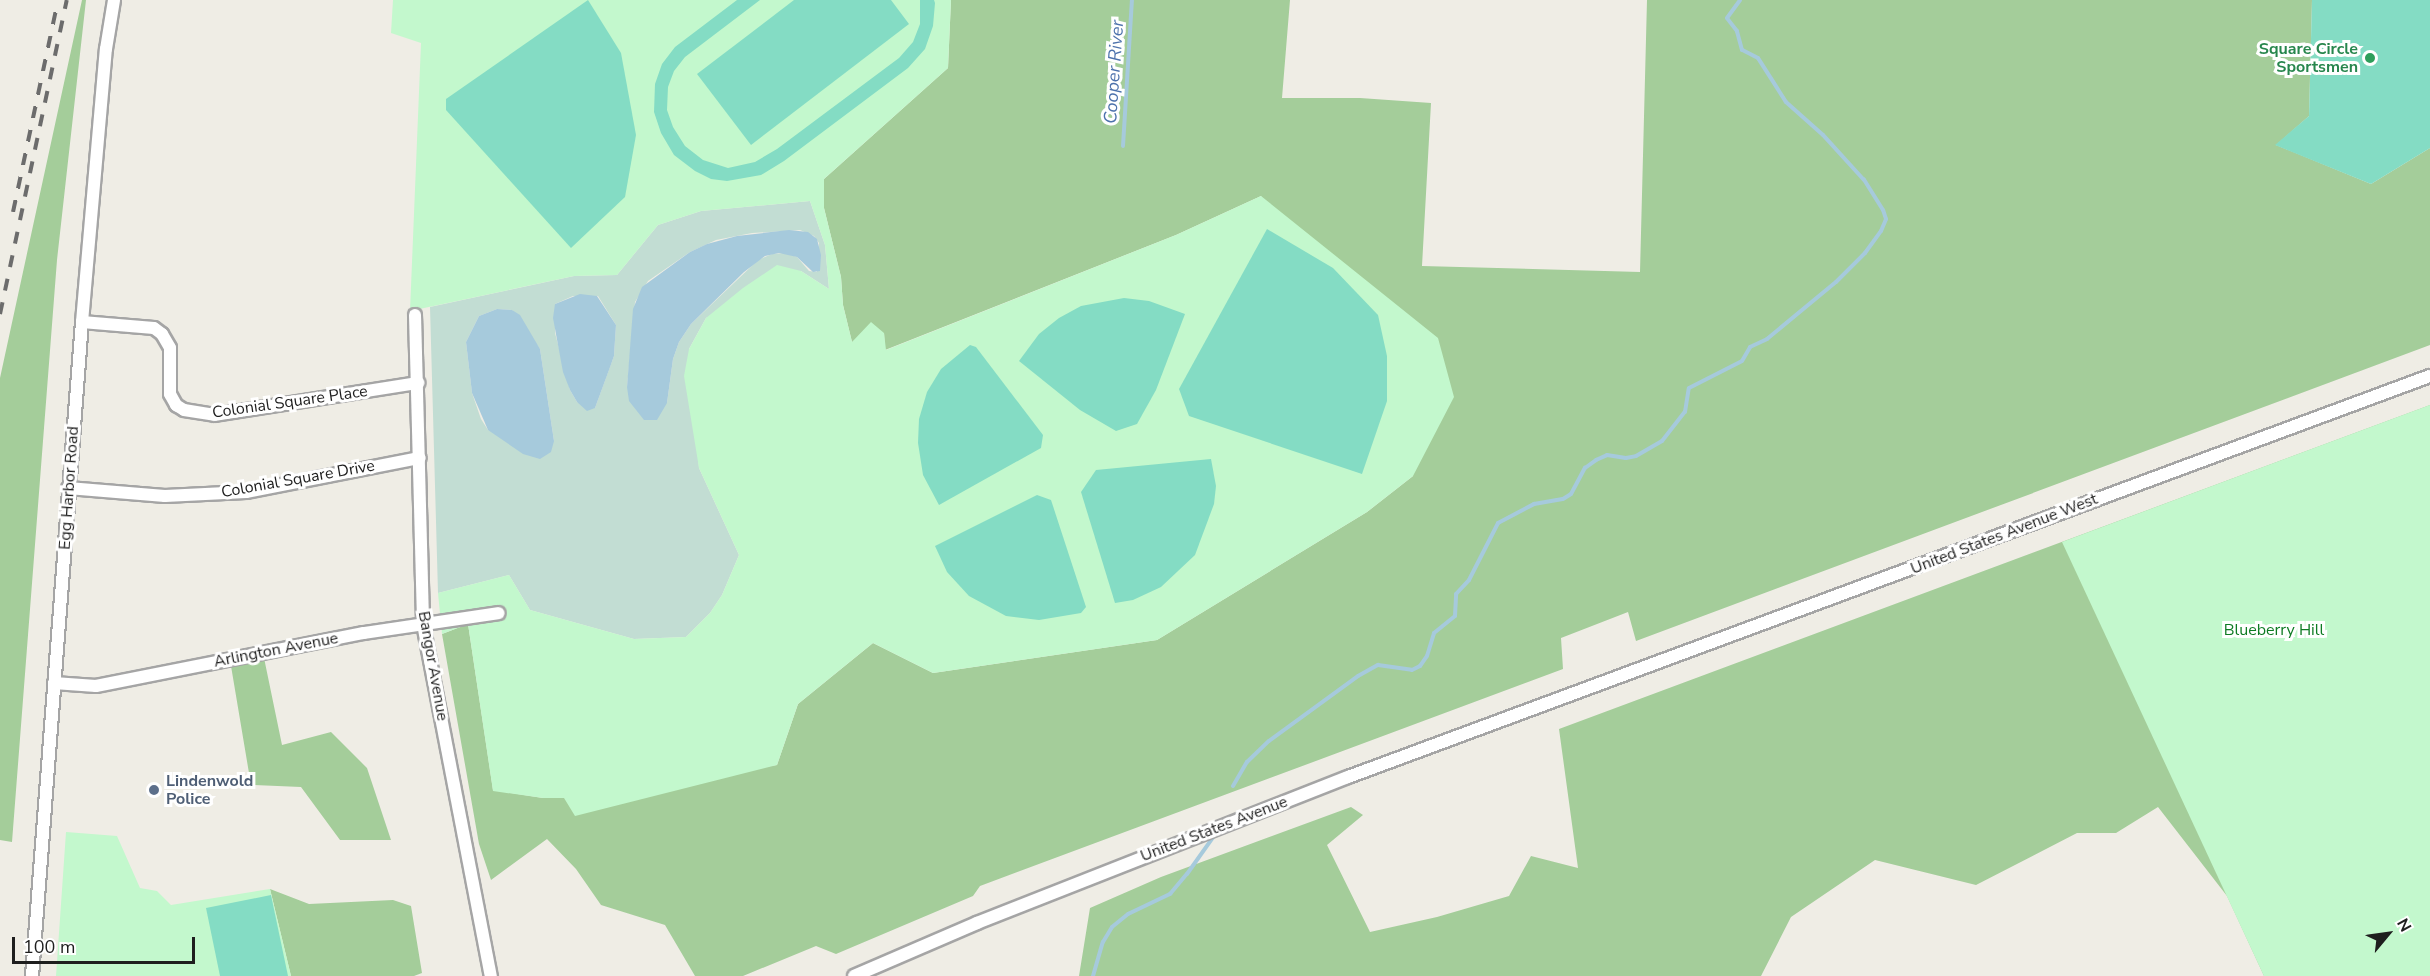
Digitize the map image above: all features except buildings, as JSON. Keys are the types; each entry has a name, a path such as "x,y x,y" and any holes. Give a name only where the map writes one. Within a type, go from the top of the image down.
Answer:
{"street":[{"name":"Egg Harbor Road","path":"32,976 68,488 106,49 114,0"},
{"name":"Bangor Avenue","path":"415,315 423,624 491,976"},
{"name":"Colonial Square Place","path":"82,322 154,328 162,334 170,348 170,394 176,405 184,410 214,415 418,383"},
{"name":"United States Avenue West","path":"1578,693 2430,376"},
{"name":"Colonial Square Drive","path":"68,488 165,496 246,492 420,458"},
{"name":"Arlington Avenue","path":"54,684 96,686 423,624 499,612"},
{"name":"United States Avenue","path":"854,976 977,923 1173,844 1578,693"}],"green space":[{"path":"82,0 86,0 57,260 12,842 0,840 0,378"},
{"path":"393,0 951,0 948,68 824,179 824,208 841,277 843,305 852,342 871,322 884,333 886,350 1176,235 1261,196 1438,338 1454,397 1413,476 1367,512 1157,640 933,673 873,643 798,704 777,765 575,816 564,798 543,798 493,791 468,624 442,634 438,593 509,575 530,610 634,639 686,637 710,613 722,595 739,555 699,468 684,376 689,349 706,318 743,288 777,265 801,271 829,289 825,245 810,201 701,211 658,225 617,275 574,276 410,311 421,43 391,33"},
{"path":"588,0 621,53 636,135 625,197 571,248 446,110 446,99"},
{"path":"737,0 760,0 685,57 674,71 668,87 667,110 673,127 685,146 703,160 728,168 755,162 777,149 899,58 913,42 920,24 920,0 934,0 935,3 933,26 925,49 908,68 784,161 761,175 727,181 711,179 695,171 674,155 661,133 654,112 655,84 662,64 675,47"},
{"path":"794,0 891,0 909,24 751,145 697,74"},
{"path":"951,0 1290,0 1282,98 1360,98 1431,103 1422,266 1640,272 1647,0 2312,0 2309,116 2276,145 2371,184 2430,148 2430,345 1636,641 1628,612 1561,638 1563,669 980,886 973,896 836,954 816,946 743,976 695,976 665,925 601,905 576,869 547,839 491,880 479,844 442,634 468,624 493,790 543,798 564,798 777,765 798,704 873,643 933,673 1157,640 1367,512 1413,476 1261,196 1176,235 885,350 884,333 852,342 843,305 841,277 824,208 824,179 948,68"},
{"name":"Square Circle Sportsmen","path":"2312,0 2430,0 2430,148 2371,184 2275,145 2309,116"},
{"path":"1267,229 1333,268 1378,315 1387,356 1387,401 1362,474 1189,416 1179,389"},
{"path":"1124,298 1149,301 1185,314 1156,390 1137,424 1116,431 1080,410 1019,361 1039,334 1059,318 1081,306"},
{"path":"970,345 976,347 1043,435 1041,448 939,505 923,475 918,443 919,419 927,392 941,369"},
{"path":"2430,405 2430,976 2264,976 2227,896 2158,807 2116,833 2077,833 1976,885 1875,860 1791,917 1761,976 1079,976 1090,908 1161,877 1351,807 1363,815 1327,845 1370,932 1437,917 1509,896 1531,856 1578,868 1559,729"},
{"name":"Blueberry Hill","path":"2430,405 2430,976 2264,976 2062,542"},
{"path":"1211,459 1216,486 1214,504 1195,555 1161,587 1133,600 1115,603 1081,492 1096,470"},
{"path":"1037,495 1051,500 1086,607 1081,613 1039,620 1006,616 969,596 947,572 935,546"},
{"path":"263,653 282,745 331,732 367,768 391,840 340,840 301,787 251,785 230,660"},
{"path":"66,832 117,836 140,888 157,891 171,905 270,889 291,976 56,976"},
{"path":"270,889 309,904 393,900 411,906 422,973 414,976 291,976"},
{"path":"271,895 288,976 220,976 206,908"}],"shaded area":[{"path":"810,201 825,245 829,289 801,271 706,318 689,349 699,468 739,555 722,595 710,613 686,637 634,639 530,610 509,575 438,593 430,307 574,276 617,275 658,225 701,211","holes":["800,230 814,236 819,243 817,272 809,271 797,257 785,253 772,254 758,260 691,324 679,342 673,359 667,403 627,387 635,302 648,281 690,252 716,240 752,233","573,296 598,296 616,325 614,356 595,408 577,402 570,390 555,333 555,304","497,309 512,310 540,349 554,441 488,430 481,419 472,393 466,342 479,316"]},
{"path":"789,230 808,232 817,239 821,255 820,271 813,272 797,257 779,253 765,256 744,272 691,324 679,342 673,359 667,403 657,420 644,420 629,401 627,387 633,309 642,287 690,252 707,244 737,236"},
{"path":"580,294 597,296 616,325 614,356 595,408 587,411 577,402 563,372 553,318 555,304"},
{"path":"497,309 512,310 520,315 540,349 554,441 551,452 540,459 523,454 488,430 472,393 466,342 479,316"}],"waterway":[{"name":"Cooper River","path":"1123,146 1132,0"},
{"path":"1233,786 1247,762 1269,741 1358,676 1378,665 1412,670 1420,666 1427,656 1434,633 1455,616 1456,594 1469,580 1498,523 1534,504 1563,499 1571,494 1585,468 1596,460 1607,455 1626,458 1636,456 1662,441 1685,412 1689,388 1742,361 1750,347 1767,339 1836,282 1865,253 1881,231 1886,219 1883,210 1864,180 1823,135 1786,102 1758,58 1742,50 1737,31 1727,18 1740,0"},
{"path":"1093,976 1103,942 1112,927 1128,914 1170,894 1214,836"}],"railway":[{"path":"0,314 67,0"},
{"path":"13,212 56,9"}],"place":[{"name":"Square Circle Sportsmen","path":"2370,58"},
{"name":"Lindenwold Police","path":"154,790"}]}
